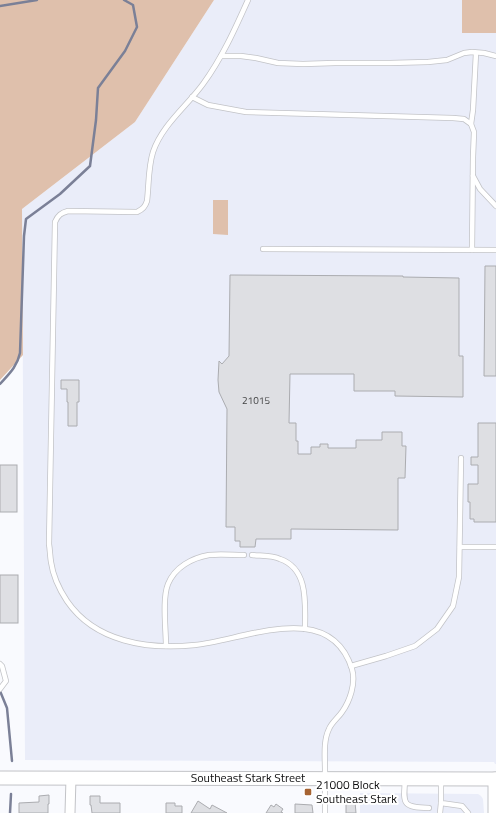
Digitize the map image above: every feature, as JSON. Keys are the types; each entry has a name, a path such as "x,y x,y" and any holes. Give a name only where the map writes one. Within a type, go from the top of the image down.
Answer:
{"main road":[{"name":"Southeast Stark Street","path":"0,778 325,778 496,780"},
{"path":"495,813 496,780"}],"street":[{"path":"70,813 71,778"}],"lane":[{"path":"248,0 221,56 203,84 161,135 153,152 146,206 137,212 68,211 61,213 54,222 51,562 55,578 71,607 93,627 122,640 166,646 195,645 288,628 312,630 324,634 334,640 345,652 352,671 353,683 351,695 346,706 329,729 326,738 325,813"},
{"path":"221,56 241,56 278,63 303,64 428,62 447,60 464,53 476,52 496,56"},
{"path":"472,250 472,174 474,132 471,124 476,52"},
{"path":"192,97 208,105 246,112 453,118 464,119 471,124"},
{"path":"472,174 480,189 496,206"},
{"path":"263,249 496,250"},
{"path":"350,666 415,646 437,629 453,606 459,577 461,458"},
{"path":"460,547 496,547"},
{"path":"166,646 166,595 168,584 174,575 189,561 201,557 211,555 244,555"},
{"path":"252,555 281,559 291,566 298,575 303,587 306,601 305,629"},
{"path":"0,664 2,666 6,681 0,689"},
{"path":"405,779 404,800 407,804 416,808 429,808"},
{"path":"440,813 441,779"},
{"path":"441,803 462,806 468,813"}],"shaded area":[{"path":"0,0 214,0 135,122 22,209 23,355 0,380"},
{"path":"214,0 462,0 462,32 496,33 496,764 494,762 25,760 22,209 135,122"},
{"path":"462,0 496,0 496,33 462,33"},
{"path":"213,200 228,200 228,235 213,234"},
{"path":"360,793 478,794 483,799 484,813 360,813"}],"building":[{"path":"485,266 496,266 496,376 484,376"},
{"path":"230,275 403,276 459,278 459,356 463,356 463,397 395,396 395,391 354,391 354,374 290,374 289,423 296,423 298,454 311,454 311,447 320,447 320,444 328,444 328,448 356,448 356,440 382,440 382,432 402,432 402,446 406,446 405,478 398,478 398,530 291,529 291,539 256,539 255,547 240,547 240,541 235,541 235,527 226,527 227,409 219,392 218,380 219,361 222,364 229,356"},
{"path":"61,380 79,380 77,426 68,426 67,389 61,389"},
{"path":"478,423 496,423 496,522 474,522 474,519 470,519 468,484 478,484 478,465 471,465 471,457 478,457"},
{"path":"0,465 17,465 17,512 0,512"},
{"path":"0,575 18,575 18,623 0,623"},
{"path":"49,795 48,813 19,813 19,803 39,802 39,796"},
{"path":"90,796 100,796 100,803 120,803 120,813 92,813"},
{"path":"198,801 210,809 212,805 227,813 191,813"},
{"path":"346,802 355,802 356,813 346,813"},
{"path":"166,803 175,803 175,806 182,806 182,813 166,813"},
{"path":"276,804 283,809 281,812 283,813 266,813 271,805 274,807"},
{"path":"295,804 312,805 313,813 295,813"}],"waterway":[{"path":"0,6 37,0"},
{"path":"0,384 15,366 20,353 24,236 26,219 60,194 90,166 96,120 98,88 125,51 137,27 133,5 124,0"},
{"path":"0,691 7,708 12,761"},
{"path":"10,813 11,794"}],"place":[{"name":"21000 Block Southeast Stark","path":"308,792"}]}
